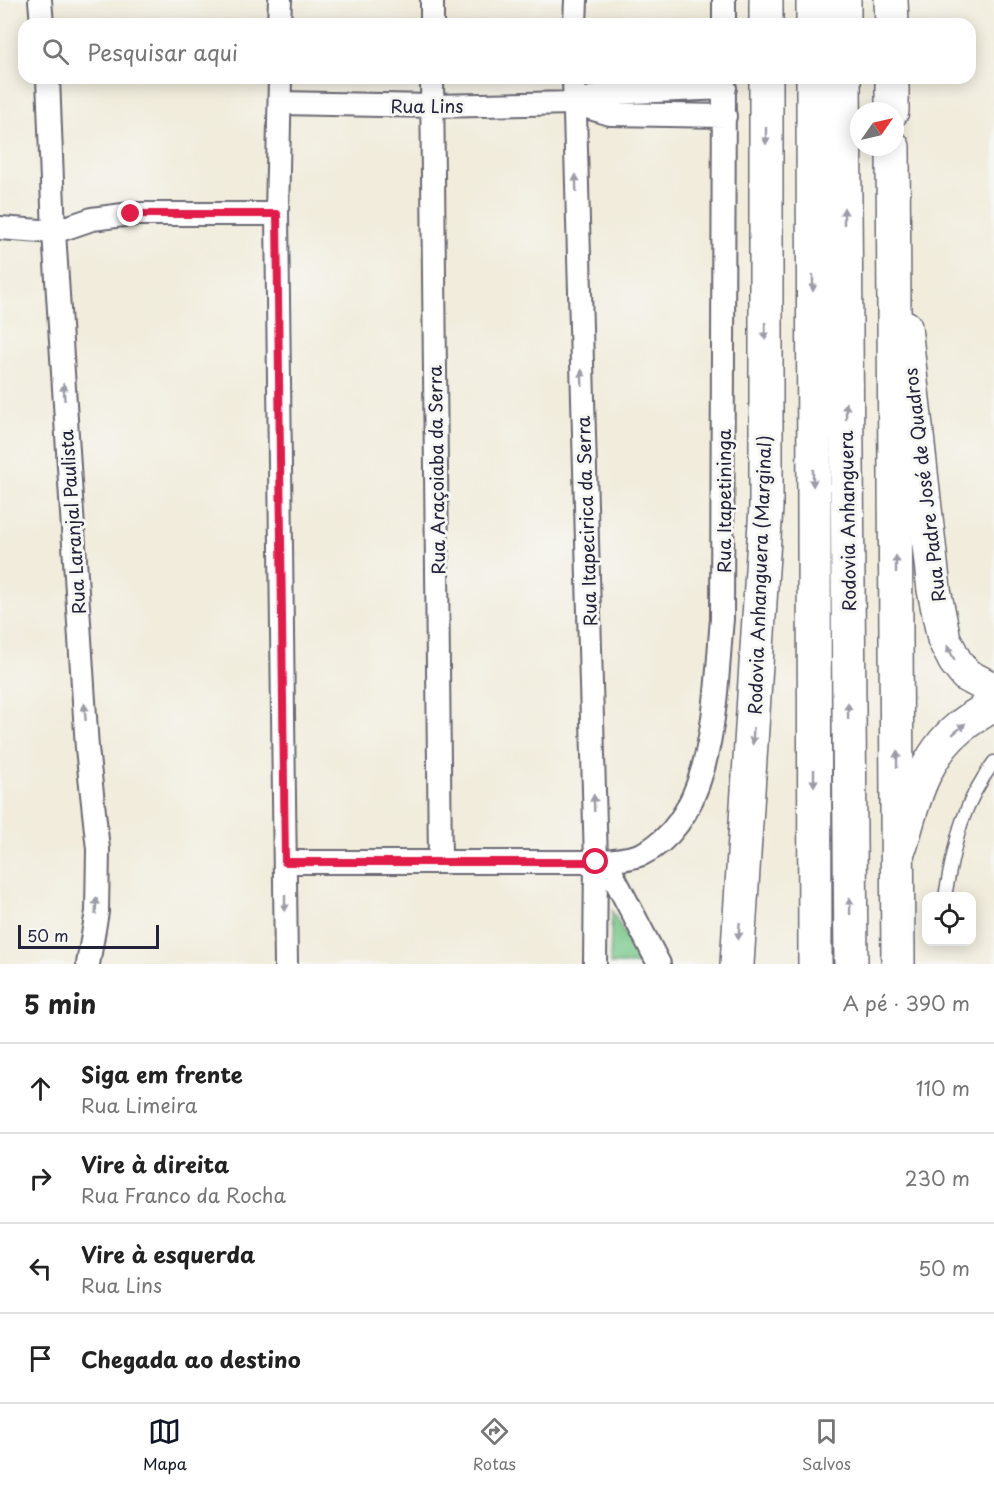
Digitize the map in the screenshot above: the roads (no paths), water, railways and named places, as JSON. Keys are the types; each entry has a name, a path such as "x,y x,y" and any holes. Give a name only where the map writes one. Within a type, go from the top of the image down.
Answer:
{"main road":[{"path":"766,0 766,18"},
{"path":"813,0 813,18"},
{"path":"844,0 844,18"},
{"path":"891,0 892,18"},
{"name":"Rodovia Anhanguera (Marginal)","path":"737,964 766,507 766,84"},
{"name":"Rodovia Anhanguera","path":"813,84 815,964"},
{"name":"Rodovia Anhanguera","path":"844,84 851,964"},
{"path":"892,84 892,102"},
{"path":"893,156 898,964"},
{"name":"Rua Padre José de Quadros","path":"894,257 912,383 934,590 944,639 955,661 966,675 994,690"},
{"path":"898,855 910,810 926,770 940,748 958,728 994,704"}],"street":[{"path":"40,0 42,18"},
{"path":"279,18 280,0"},
{"path":"432,0 432,18"},
{"path":"575,18 576,0"},
{"path":"724,0 724,18"},
{"name":"Rua Laranjal Paulista","path":"48,84 54,232 87,748 98,849 97,912 88,964"},
{"path":"280,84 277,214 286,964"},
{"name":"Rua Araçoiaba da Serra","path":"432,84 440,862"},
{"name":"Rua Itapecirica da Serra","path":"574,84 601,861 595,964"},
{"path":"574,103 608,93 712,84"},
{"name":"Rua Itapetininga","path":"285,862 601,861 640,854 657,844 684,816 701,778 722,619 724,84"},
{"name":"Rua Lins","path":"280,103 432,106 574,103"},
{"path":"574,103 610,114 725,116"},
{"path":"0,228 54,232 92,219 131,214 277,214"},
{"path":"601,861 659,964"}],"lane":[{"path":"946,891 959,823 975,788 994,762"}]}
